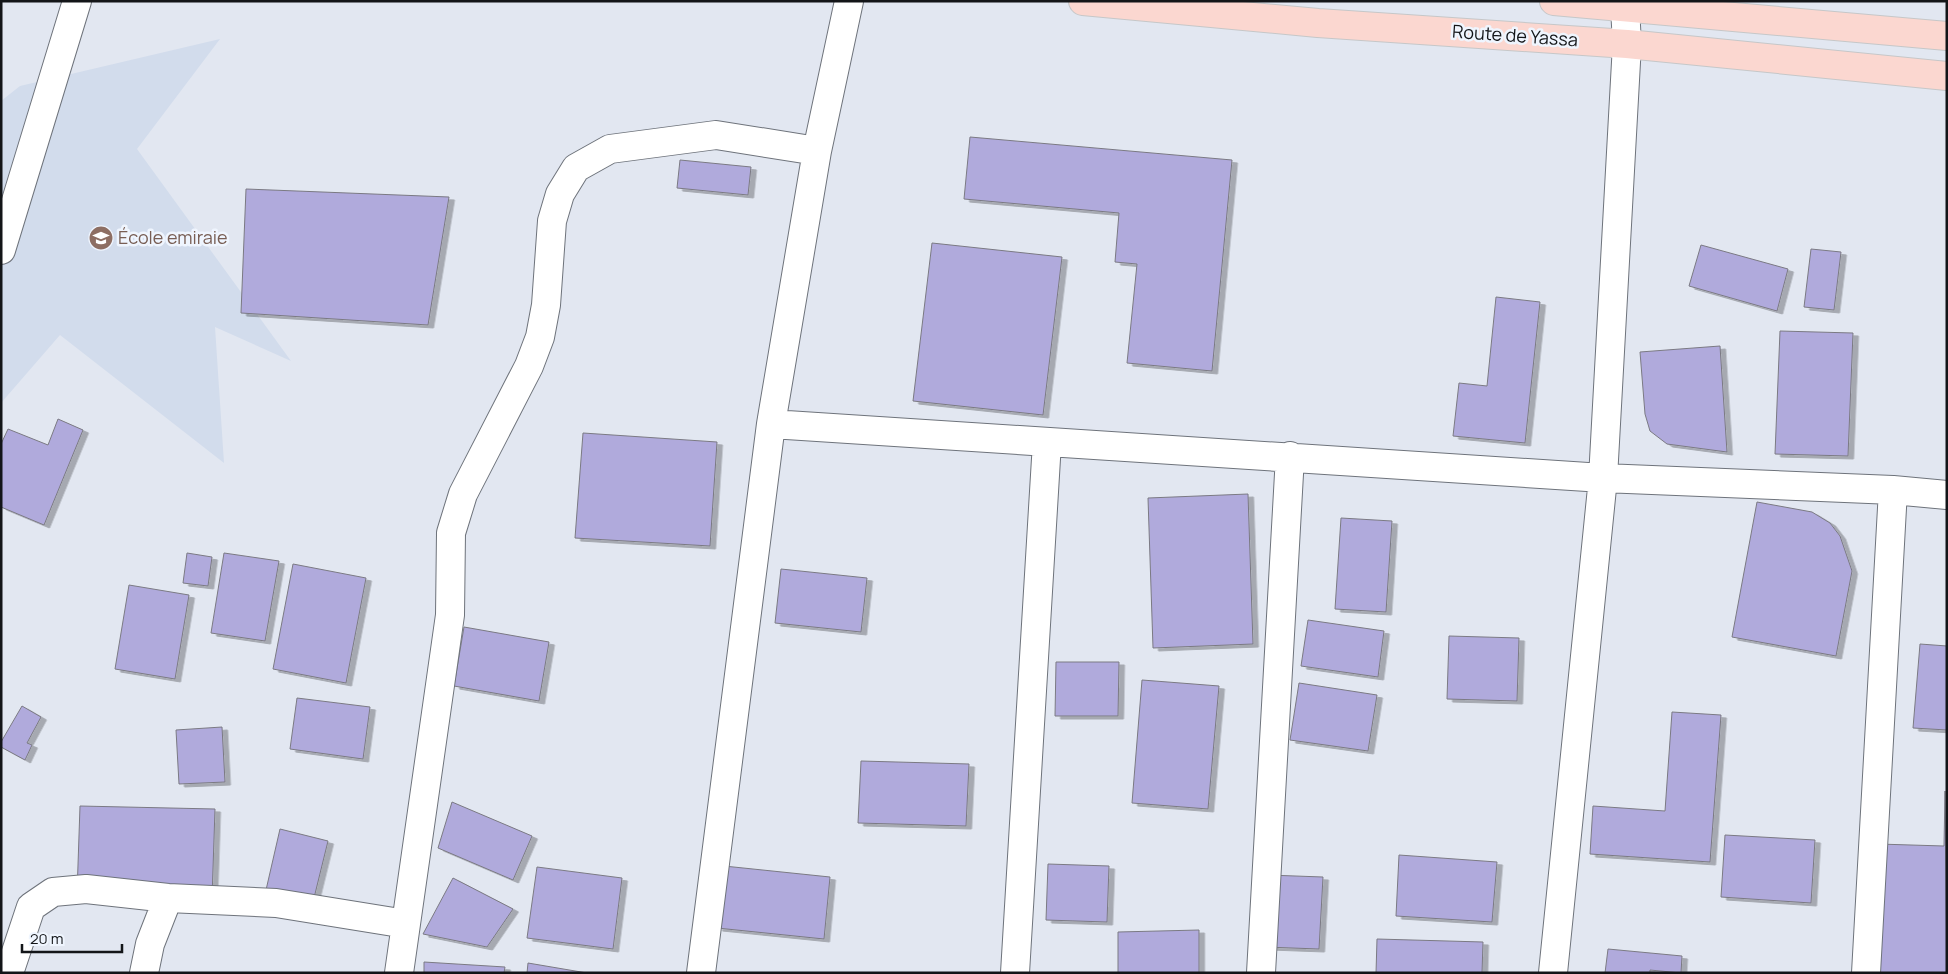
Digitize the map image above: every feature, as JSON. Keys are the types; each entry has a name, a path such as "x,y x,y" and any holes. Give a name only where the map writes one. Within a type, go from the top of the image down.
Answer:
{"main road":[{"name":"Route de Yassa","path":"1083,1 1318,23 1627,44 1947,76"},
{"name":"Route de Yassa","path":"1554,1 1626,7 1734,9 1947,36"}],"street":[{"path":"1,250 77,1"},
{"path":"701,973 771,424 816,151 849,1"},
{"path":"1553,973 1603,478 1627,44 1626,7"},
{"path":"399,973 450,615 450,533 463,494 529,366 540,338 546,305 552,222 560,194 576,168 610,150 716,135 816,151"},
{"path":"771,424 1290,456 1603,478 1893,490 1947,495"},
{"path":"1015,973 1047,442"},
{"path":"1260,973 1290,456"},
{"path":"1866,973 1893,490"},
{"path":"9,973 31,907 52,892 86,889 168,898 276,903 406,924"},
{"path":"144,973 150,944 168,898"}],"shaded area":[{"name":"École emiraie","path":"220,39 137,149 291,361 215,327 224,463 60,335 1,403 1,101 20,86"}],"building":[{"path":"970,137 1232,160 1212,371 1127,363 1137,264 1115,262 1119,213 964,199"},
{"path":"680,160 751,167 748,195 677,188"},
{"path":"246,189 449,197 428,325 241,313"},
{"path":"932,243 1062,257 1043,415 913,401"},
{"path":"1701,245 1788,269 1777,311 1689,286"},
{"path":"1811,249 1841,252 1834,310 1804,307"},
{"path":"1496,297 1540,302 1525,443 1453,436 1459,383 1487,386"},
{"path":"1780,331 1853,333 1848,456 1775,454"},
{"path":"1720,346 1727,452 1667,444 1650,431 1645,414 1640,352"},
{"path":"58,419 83,430 44,525 1,507 1,444 8,429 48,445"},
{"path":"583,433 717,442 710,546 575,538"},
{"path":"1248,494 1253,644 1153,648 1148,498"},
{"path":"1757,502 1812,512 1830,523 1840,536 1852,571 1836,656 1732,637"},
{"path":"1341,518 1392,521 1386,612 1335,609"},
{"path":"187,553 212,557 208,586 183,583"},
{"path":"224,553 279,561 265,641 211,633"},
{"path":"293,564 366,578 346,683 273,669"},
{"path":"781,569 867,578 861,632 775,623"},
{"path":"129,585 189,595 175,679 115,669"},
{"path":"1308,620 1384,631 1378,677 1301,666"},
{"path":"464,627 549,642 539,701 454,686"},
{"path":"1449,636 1519,638 1517,701 1447,699"},
{"path":"1920,644 1947,646 1947,730 1913,728"},
{"path":"1056,662 1119,662 1118,716 1055,716"},
{"path":"1142,680 1219,686 1208,809 1132,803"},
{"path":"1299,683 1377,695 1368,751 1290,740"},
{"path":"297,698 370,707 363,759 290,749"},
{"path":"22,706 41,717 27,743 32,745 25,760 1,747 1,742"},
{"path":"1672,712 1721,715 1710,862 1590,854 1593,806 1665,811"},
{"path":"222,727 225,782 179,784 176,730"},
{"path":"861,761 969,764 966,826 858,823"},
{"path":"1945,791 1947,973 1874,973 1878,844 1944,846"},
{"path":"452,802 532,836 513,880 438,848"},
{"path":"80,806 215,809 212,898 77,894"},
{"path":"280,829 328,841 313,902 266,890"},
{"path":"1725,835 1815,840 1811,903 1721,897"},
{"path":"1399,855 1497,862 1492,922 1396,916"},
{"path":"1048,864 1109,866 1107,922 1046,920"},
{"path":"724,866 830,877 824,939 717,928"},
{"path":"537,867 622,878 613,949 527,938"},
{"path":"1268,875 1323,877 1319,949 1265,947"},
{"path":"453,878 513,909 487,947 423,934"},
{"path":"1199,930 1199,973 1118,973 1118,932"},
{"path":"1377,939 1483,942 1482,973 1376,973"},
{"path":"1608,949 1682,956 1681,973 1650,970 1650,973 1605,973"},
{"path":"424,962 505,967 504,973 424,973"},
{"path":"528,963 587,973 527,973"}],"place":[{"name":"École emiraie","path":"101,238"}]}
